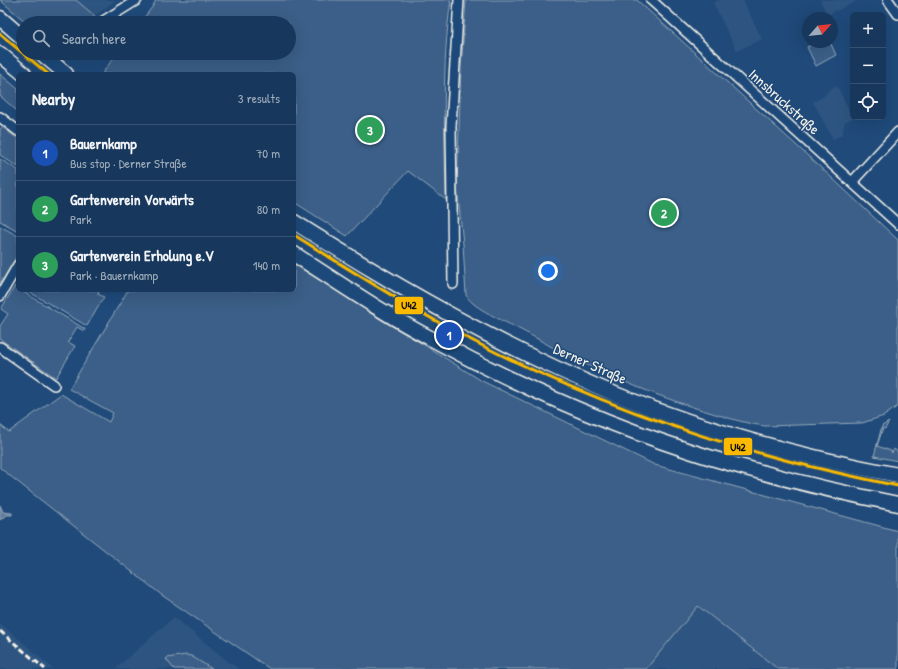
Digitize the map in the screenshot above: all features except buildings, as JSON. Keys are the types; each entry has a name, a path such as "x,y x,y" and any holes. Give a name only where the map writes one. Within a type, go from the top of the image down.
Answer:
{"main road":[{"path":"0,18 16,32"},
{"path":"0,54 22,72"},
{"path":"54,60 64,72"},
{"name":"Derner Straße","path":"296,223 394,283 482,331 548,364 616,394 691,422 768,446 847,465 898,475"},
{"path":"296,255 361,298 431,339 531,389 596,417 663,442 741,467 809,485 898,504"}],"street":[{"path":"111,16 137,0"},
{"path":"454,284 451,126 459,0"},
{"name":"Innsbruckstraße","path":"651,0 898,224"},
{"path":"888,0 898,14"},
{"path":"0,117 16,129"},
{"path":"852,182 898,132"},
{"path":"0,296 16,268"},
{"path":"0,347 54,385"}],"shaded area":[{"path":"0,0 76,0 95,16 19,16"},
{"path":"76,0 116,0 95,16"},
{"path":"156,0 451,0 445,75 446,200 408,171 347,236 296,203 296,72 103,72 112,60 296,60 296,16 145,16"},
{"path":"466,0 637,0 830,176 898,240 898,406 884,416 862,423 765,426 745,422 674,401 637,387 559,351 482,310 469,300 466,295 463,244 457,186 461,69"},
{"path":"719,0 743,0 762,39 737,51 713,3"},
{"path":"820,0 854,0 855,2 833,12 826,12"},
{"path":"807,48 833,48 836,55 816,66"},
{"path":"0,74 16,87 16,110 0,96"},
{"path":"837,86 850,112 850,120 845,122 842,135 833,139 813,102 823,97 829,90"},
{"path":"2,127 16,138 16,166 0,155 0,129"},
{"path":"0,159 16,169 16,230 0,221"},
{"path":"0,226 16,235 16,257 0,284"},
{"path":"296,265 482,381 655,465 898,531 898,669 778,669 698,606 646,669 270,669 163,596 0,468 0,425 9,432 61,394 109,422 113,413 69,389 127,292 296,292"},
{"path":"15,286 16,292 23,292 85,329 84,331 77,327 68,342 75,346 56,378 0,339 0,326 8,314 1,309"},
{"path":"29,292 98,292 98,294 104,297 87,326"},
{"path":"889,422 885,429 883,428 877,446 891,451 892,453 894,449 898,452 898,461 874,456 882,426"},
{"path":"0,505 3,512 12,513 12,515 7,515 0,520"},
{"path":"698,606 778,669 646,669"},
{"path":"174,617 224,658 239,669 115,669"},
{"path":"0,623 33,651 53,669 0,669"},
{"path":"186,655 191,656 212,669 174,669 166,659"}],"railway":[{"path":"0,631 45,669"}],"transit line":[{"name":"U42","path":"0,34 16,47"},
{"name":"U42","path":"31,60 46,72"},
{"name":"U42","path":"296,236 388,293 460,334 521,365 595,397 708,438 785,460 898,486"}],"place":[{"name":"Gartenverein Erholung e.V","path":"370,130"},
{"name":"Gartenverein Vorwärts","path":"664,213"},
{"name":"Bauernkamp","path":"449,335"}]}
